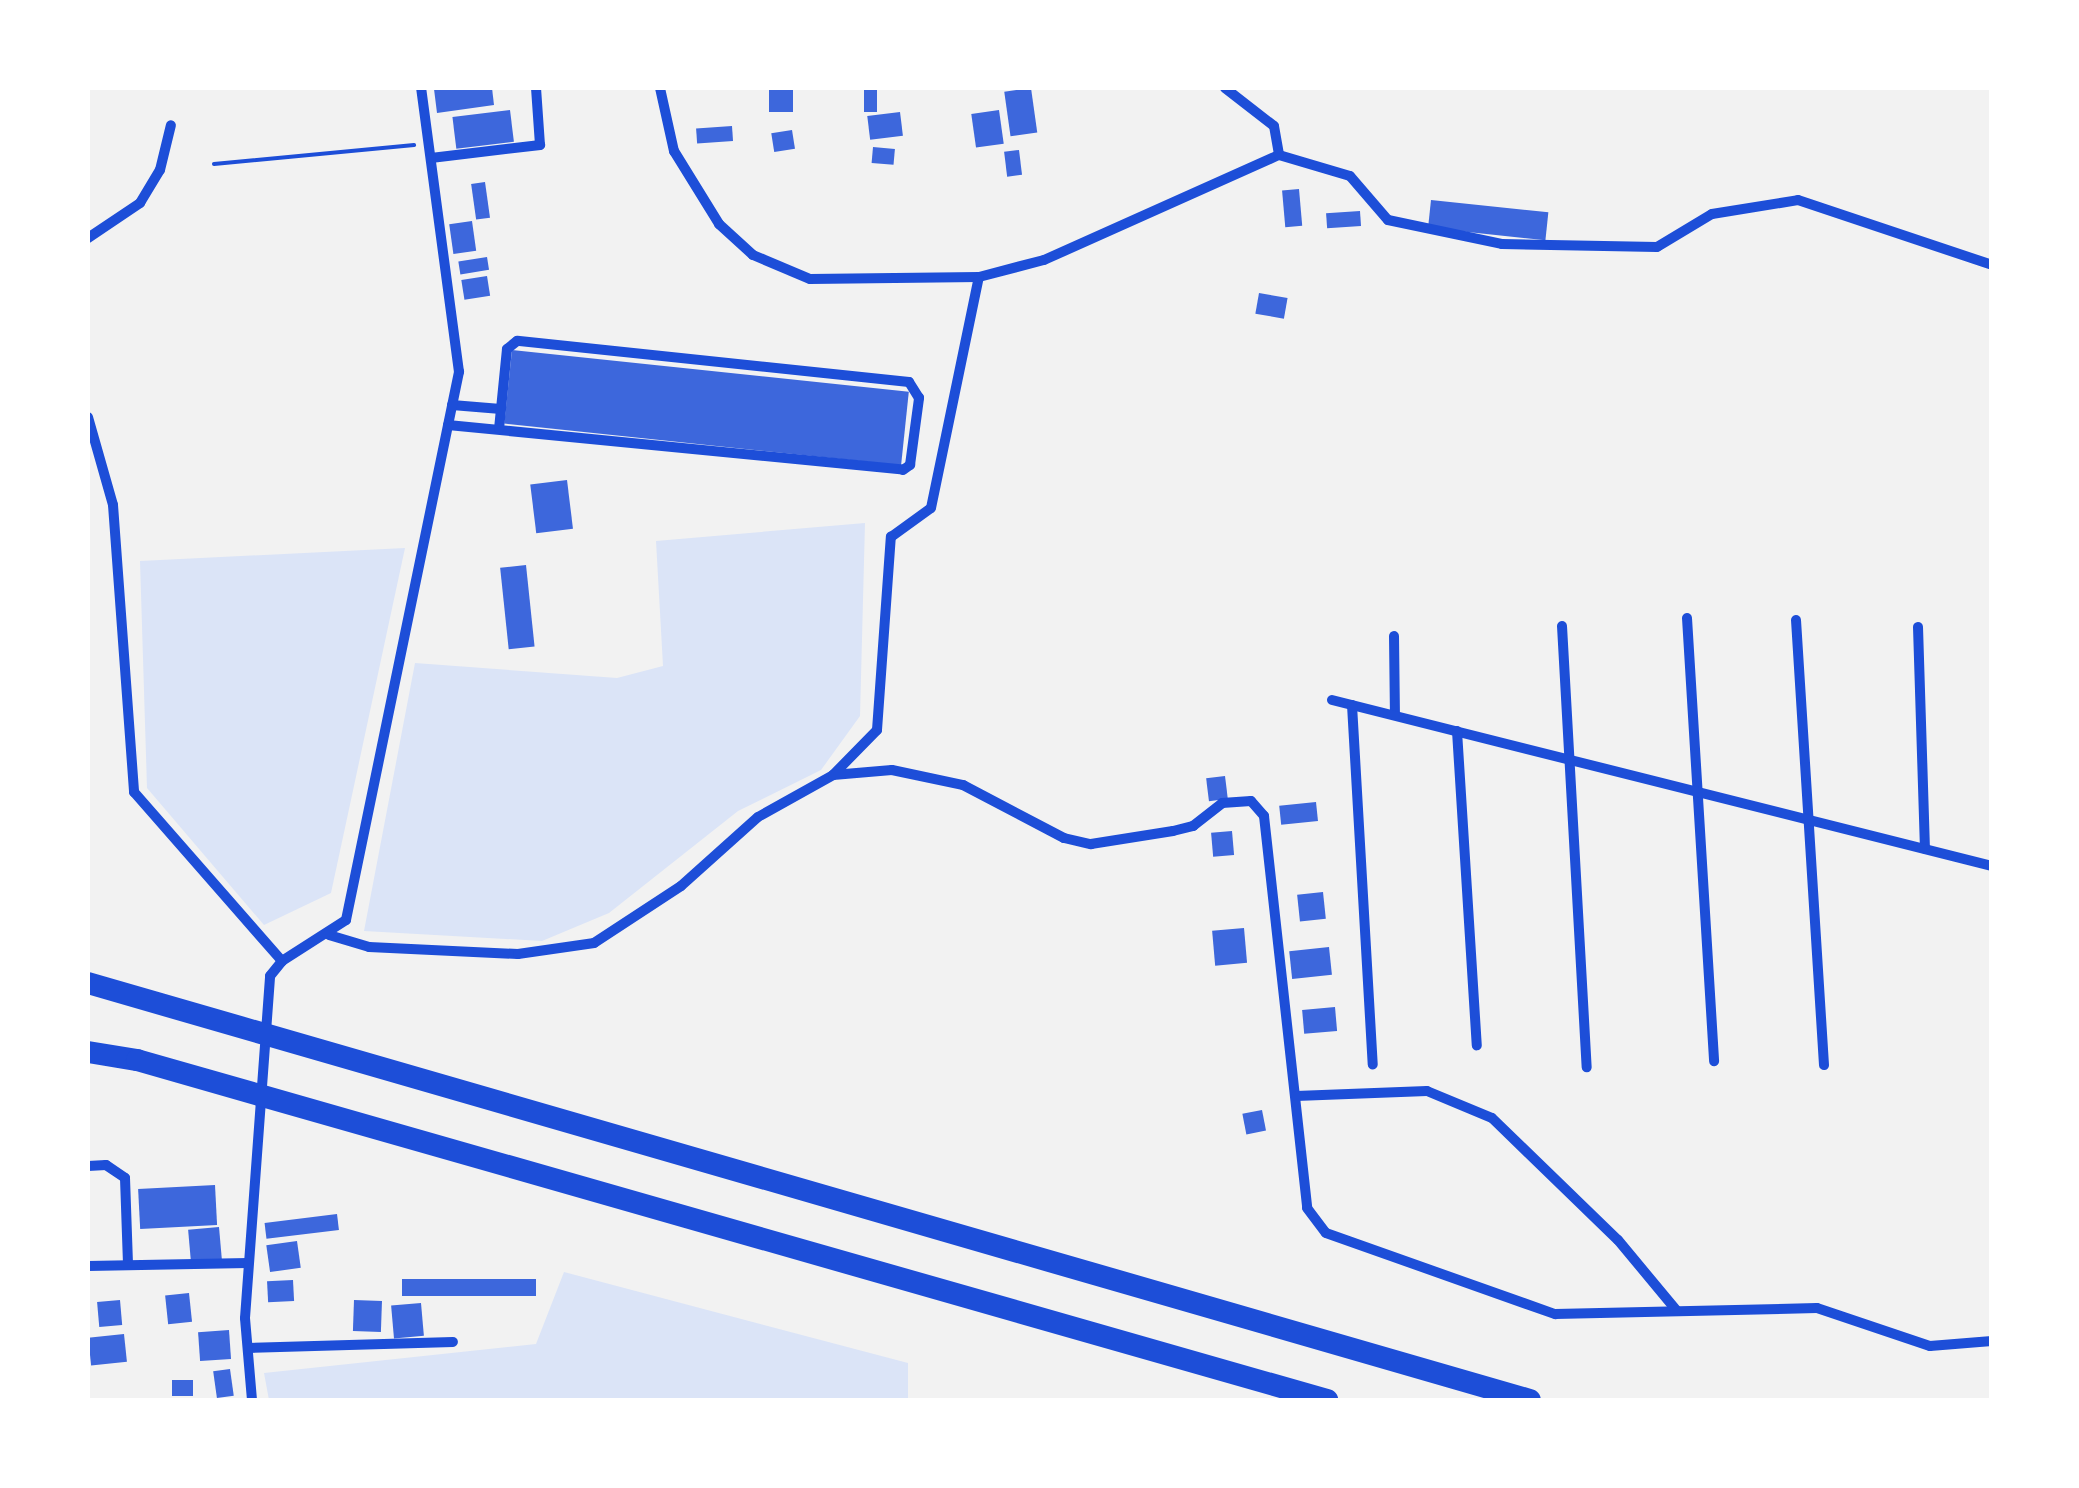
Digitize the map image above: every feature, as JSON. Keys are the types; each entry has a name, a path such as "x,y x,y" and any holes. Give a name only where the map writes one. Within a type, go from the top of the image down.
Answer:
{"highway":[{"path":"88,983 1530,1400"},
{"path":"88,1052 137,1060 1327,1400"}],"street":[{"path":"252,1400 248,1263 270,976 282,961 329,935 346,920 459,372 421,88"},
{"path":"431,158 540,145 536,88"},
{"path":"660,88 674,151 719,224 752,255 810,279 979,278 1044,260 1280,154 1350,176 1388,220 1502,244 1657,247 1712,214 1798,200 1992,264"},
{"path":"1225,88 1274,126 1280,154"},
{"path":"88,238 140,203 160,170 171,125"},
{"path":"329,935 369,947 481,953 541,954 594,943 681,886 758,816 833,774 877,730 890,536 931,508 979,278"},
{"path":"448,425 903,470 910,465 919,398 909,382 517,341 506,349 499,429"},
{"path":"452,405 501,409"},
{"path":"88,417 113,505 134,792 282,961"},
{"path":"1687,618 1714,1062"},
{"path":"1796,620 1824,1065"},
{"path":"1562,626 1566,758 1587,1068"},
{"path":"1918,627 1924,849"},
{"path":"1394,636 1395,715"},
{"path":"1332,700 1992,866"},
{"path":"1352,705 1373,1064"},
{"path":"1457,731 1477,1046"},
{"path":"833,774 892,770 963,785 1064,838 1091,844 1183,829 1222,803 1251,801 1264,816 1307,1208 1326,1232 1555,1314 1817,1308 1930,1346 1992,1341"},
{"path":"1296,1096 1427,1090 1492,1118 1618,1240 1677,1311"},
{"path":"88,1166 117,1168 125,1178 128,1266"},
{"path":"88,1266 248,1263"},
{"path":"248,1348 452,1342"}],"path":[{"path":"214,164 428,143"}],"shaded area":[{"path":"865,523 860,716 821,770 738,811 609,913 542,941 364,931 415,663 617,678 663,666 656,541"},
{"path":"405,548 331,893 264,925 147,788 140,561"},
{"path":"564,1272 908,1363 908,1400 269,1400 264,1373 536,1344"}],"building":[{"path":"492,88 494,105 437,113 434,89"},
{"path":"769,88 793,88 793,112 769,112"},
{"path":"864,88 877,88 877,112 864,112"},
{"path":"1031,88 1037,133 1011,136 1004,92"},
{"path":"510,110 514,142 456,149 452,117"},
{"path":"999,110 1004,144 976,148 971,114"},
{"path":"900,112 903,136 870,140 867,116"},
{"path":"732,126 733,141 697,143 696,129"},
{"path":"792,130 795,149 774,152 771,133"},
{"path":"873,147 895,149 894,165 872,163"},
{"path":"1019,150 1022,175 1007,177 1004,152"},
{"path":"485,182 490,218 476,220 471,184"},
{"path":"1299,189 1302,226 1285,227 1282,190"},
{"path":"1431,200 1548,212 1545,240 1428,228"},
{"path":"1360,211 1361,226 1327,228 1326,213"},
{"path":"472,221 476,251 453,254 449,224"},
{"path":"487,257 489,270 460,274 458,262"},
{"path":"487,276 490,296 464,300 461,280"},
{"path":"1259,293 1288,298 1284,319 1255,314"},
{"path":"512,350 909,392 901,465 504,424"},
{"path":"567,480 573,529 536,533 530,485"},
{"path":"526,565 535,647 509,649 500,568"},
{"path":"1225,776 1228,799 1209,801 1206,778"},
{"path":"1316,802 1318,821 1281,825 1279,806"},
{"path":"1232,831 1234,855 1213,857 1211,833"},
{"path":"1323,892 1326,919 1300,922 1297,895"},
{"path":"1244,928 1247,963 1215,966 1212,931"},
{"path":"1329,947 1332,975 1292,979 1289,951"},
{"path":"1335,1007 1337,1031 1304,1034 1302,1010"},
{"path":"1262,1110 1266,1131 1246,1134 1242,1114"},
{"path":"215,1185 217,1225 140,1229 138,1189"},
{"path":"337,1214 339,1230 266,1239 265,1223"},
{"path":"219,1227 222,1260 191,1263 188,1230"},
{"path":"297,1241 301,1268 270,1272 266,1245"},
{"path":"402,1279 536,1279 536,1296 402,1296"},
{"path":"293,1280 294,1301 268,1302 267,1281"},
{"path":"189,1293 192,1322 168,1324 165,1296"},
{"path":"120,1300 122,1325 99,1327 97,1302"},
{"path":"354,1300 382,1301 381,1332 353,1331"},
{"path":"421,1303 424,1336 394,1338 391,1306"},
{"path":"229,1330 231,1359 200,1361 198,1332"},
{"path":"124,1334 127,1362 91,1366 88,1338"},
{"path":"230,1369 234,1396 217,1398 213,1371"},
{"path":"172,1380 193,1380 193,1396 172,1396"}]}
